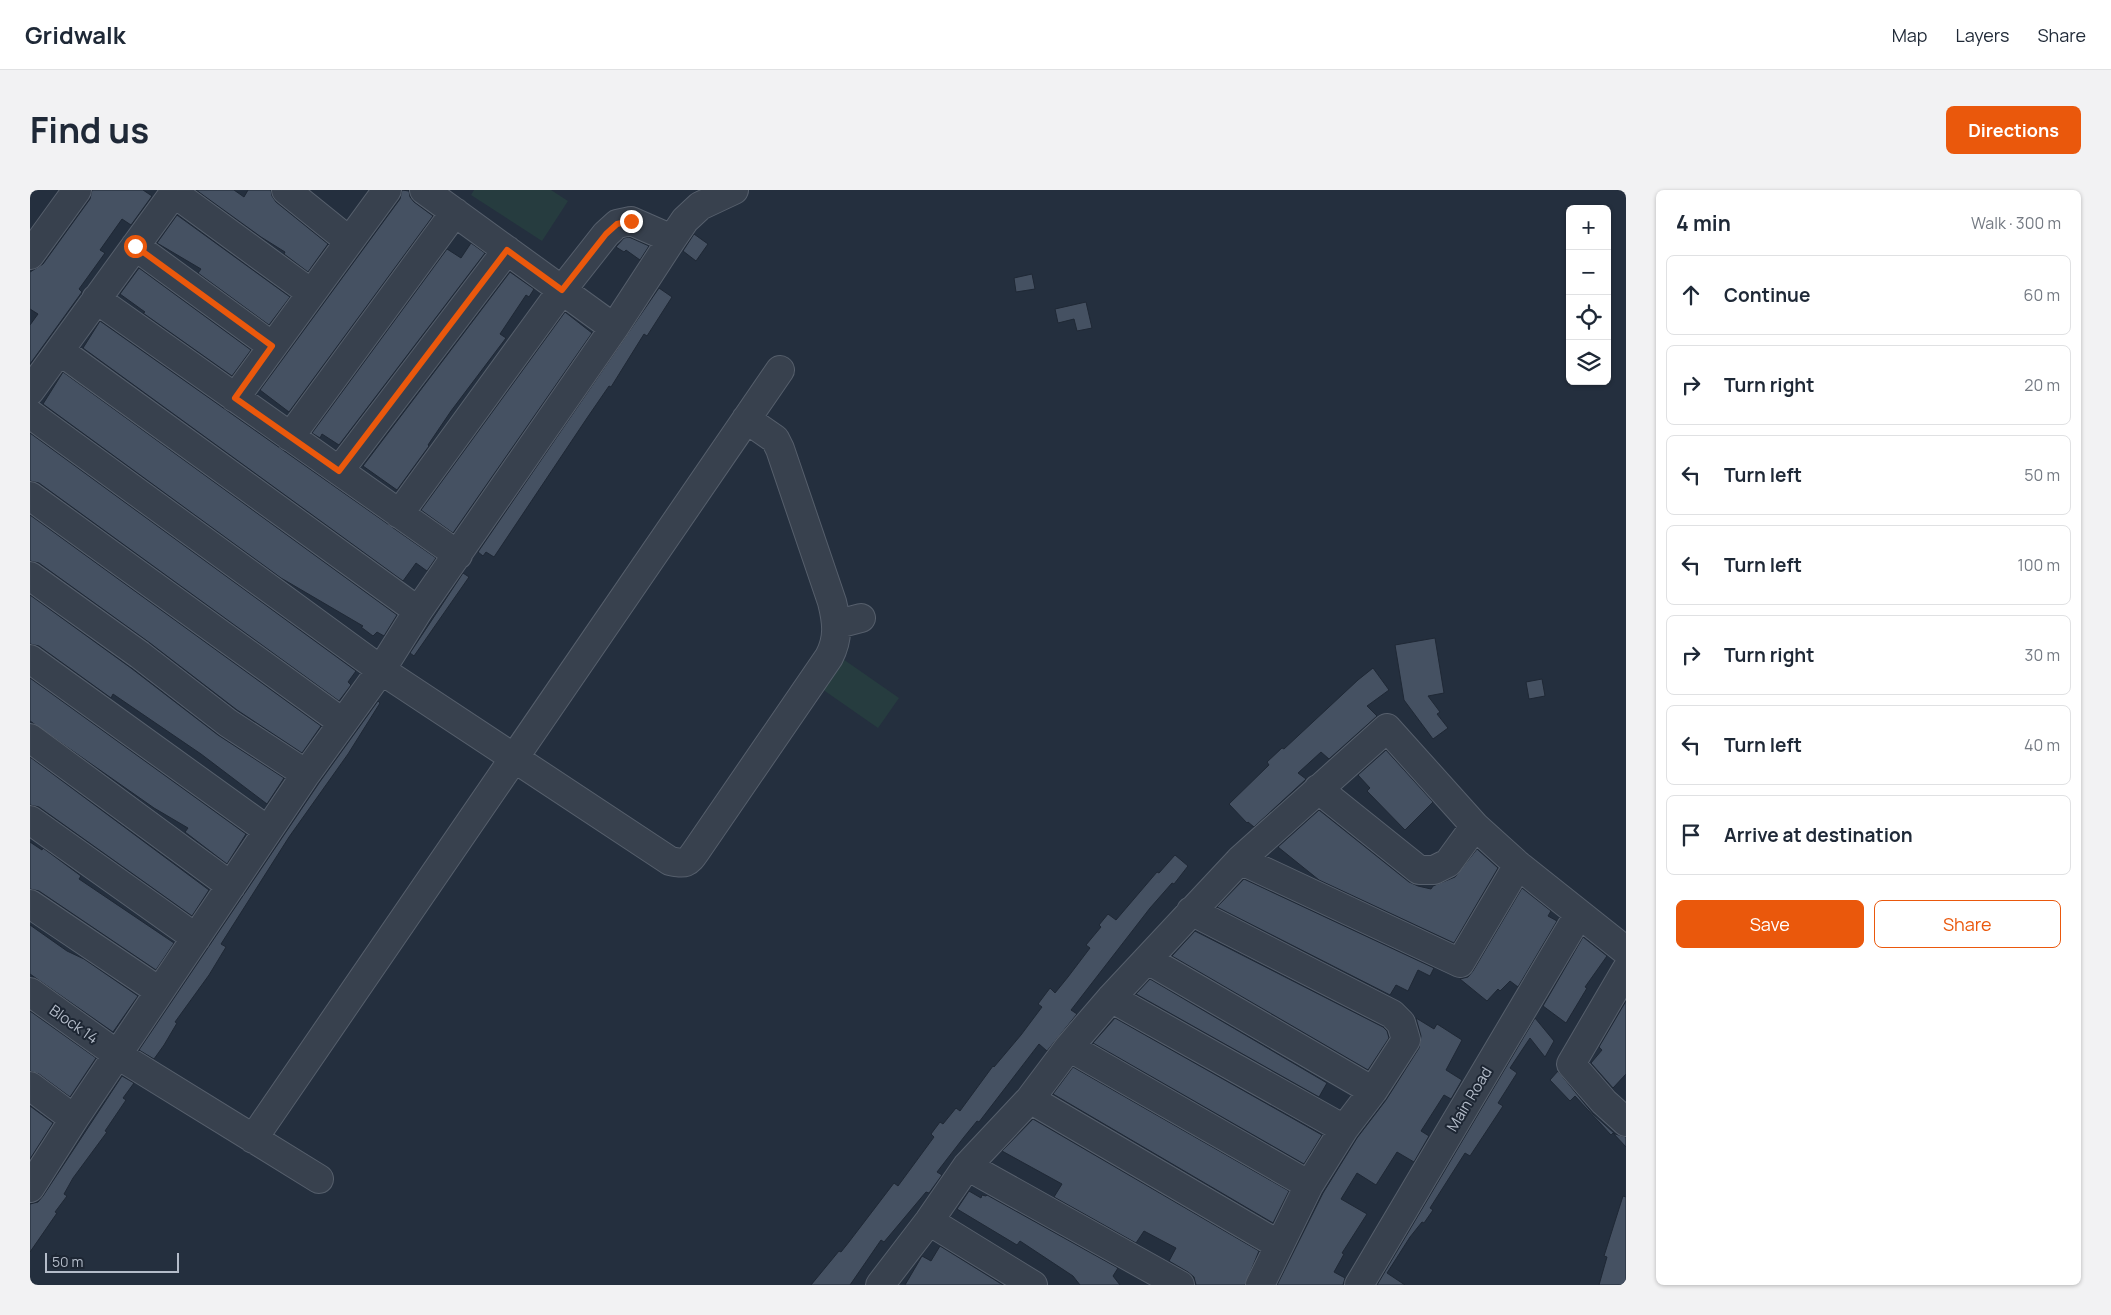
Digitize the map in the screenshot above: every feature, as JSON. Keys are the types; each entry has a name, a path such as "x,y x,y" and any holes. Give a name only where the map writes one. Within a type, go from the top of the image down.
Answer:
{"street":[{"path":"30,255 77,190"},
{"path":"286,190 350,241"},
{"path":"235,398 387,190"},
{"path":"424,190 614,328"},
{"path":"30,1188 267,830 380,670 418,611 614,328 685,220 700,206 734,190"},
{"path":"30,391 175,191 311,293"},
{"path":"290,436 455,212"},
{"path":"399,514 562,290 606,234 617,224 631,221 672,240"},
{"path":"135,246 272,346"},
{"path":"339,471 507,250"},
{"path":"96,299 458,555"},
{"path":"60,351 418,611"},
{"path":"253,1139 780,370"},
{"path":"30,414 380,670 670,862 682,863 689,862 829,658 850,621 832,602 775,439 746,419"},
{"path":"30,496 342,722"},
{"path":"30,576 140,655 228,723 306,774"},
{"path":"30,659 267,830"},
{"path":"887,1283 967,1166 1030,1099 1069,1047 1111,998 1240,860 1387,728 1475,826 1518,864 1626,951"},
{"path":"30,738 231,886"},
{"path":"1318,788 1419,870 1434,870 1448,863 1475,826"},
{"path":"30,820 196,938"},
{"path":"1240,860 1460,963 1518,864"},
{"path":"30,904 159,991"},
{"path":"1191,911 1392,1014 1401,1023 1406,1040 1309,1185 1260,1285"},
{"name":"Main Road","path":"1359,1285 1579,914"},
{"path":"1148,960 1373,1092"},
{"path":"1626,970 1571,1064 1604,1102 1626,1122"},
{"name":"Block 14","path":"30,992 118,1055 319,1179"},
{"path":"1111,998 1344,1130"},
{"path":"1069,1047 1309,1185"},
{"path":"30,1086 74,1119"},
{"path":"1030,1099 1279,1245"},
{"path":"967,1166 1180,1285"},
{"path":"929,1221 1033,1285"}],"green space":[{"path":"474,190 551,190 568,201 542,241 471,195"},
{"path":"843,659 899,698 878,728 822,689"}],"building":[{"path":"92,190 143,190 152,196 131,225 122,219 100,250 105,253 79,289 82,292 30,364 30,325 38,314 30,309 30,272 43,264 90,199"},
{"path":"196,190 234,190 244,197 248,190 271,190 276,202 328,244 308,272 284,254 285,252"},
{"path":"402,190 409,191 410,197 414,202 433,216 289,412 260,390 400,199"},
{"path":"177,215 290,297 269,325 198,273 201,269 157,243"},
{"path":"694,234 708,244 696,261 683,251"},
{"path":"629,237 649,246 640,260 626,250 624,252 616,247 624,238"},
{"path":"471,243 485,253 339,445 322,434 320,438 312,433 447,249 461,258"},
{"path":"139,268 251,350 232,376 143,313 145,312 120,294"},
{"path":"510,272 534,289 529,297 526,295 500,334 506,338 451,411 429,446 397,490 363,466"},
{"path":"1032,274 1035,289 1016,292 1014,278"},
{"path":"659,288 672,297 647,336 644,334 611,387 609,386 494,557 486,552 483,556 478,552"},
{"path":"1086,302 1092,328 1077,331 1074,319 1058,323 1055,309"},
{"path":"565,312 592,333 453,533 421,510"},
{"path":"100,321 436,558 427,571 416,563 403,581 83,348"},
{"path":"63,372 397,615 384,636 377,632 373,636 361,627 363,626 281,578 43,404"},
{"path":"30,433 356,671 348,682 351,685 339,701 39,483 30,481"},
{"path":"30,515 321,726 302,753 237,710 150,643 39,563 30,561"},
{"path":"463,573 469,577 414,656 410,653"},
{"path":"30,595 131,668 218,735 284,778 267,804 201,754 113,694 111,698 39,646 30,644"},
{"path":"1435,638 1444,693 1428,696 1440,712 1437,714 1448,728 1433,739 1404,700 1395,645"},
{"path":"1373,668 1389,690 1367,706 1377,716 1329,759 1321,752 1298,773 1305,780 1254,827 1247,823 1229,804 1269,765 1267,762 1282,748 1284,749"},
{"path":"30,678 246,834 227,864 185,832 188,828 154,808 30,721"},
{"path":"1542,679 1545,696 1529,699 1526,682"},
{"path":"378,701 380,703 348,754 289,837 221,944 226,947 209,975 175,1022 177,1023 164,1045 154,1059 139,1050 319,783"},
{"path":"1386,750 1433,802 1405,830 1367,791 1370,788 1358,775"},
{"path":"30,757 209,890 192,916 39,807 30,805"},
{"path":"1319,810 1409,882 1418,886 1431,889 1433,886 1455,877 1477,849 1498,868 1454,943 1319,880 1278,847"},
{"path":"30,842 42,850 43,848 81,876 79,879 174,943 156,970 39,891 30,889"},
{"path":"1175,855 1188,866 1174,884 1172,883 1150,908 1071,1010 1077,1014 1047,1051 1039,1044 979,1122 977,1121 964,1137 937,1172 942,1175 929,1193 926,1192 884,1242 881,1240 850,1285 811,1285 839,1251 841,1252 894,1183 898,1186 934,1137 931,1134 940,1122 943,1124 956,1108 960,1111 993,1066 1021,1035 1042,1007 1038,1004 1050,988 1055,993 1068,977 1090,948 1086,945 1101,927 1099,925 1108,914 1116,920 1157,872 1159,873"},
{"path":"1244,879 1434,968 1430,976 1418,970 1408,991 1396,985 1390,995 1217,907"},
{"path":"1522,888 1551,911 1548,916 1557,921 1518,987 1510,981 1500,991 1498,989 1487,1001 1460,979 1468,977 1473,971"},
{"path":"30,925 138,996 113,1032 30,974"},
{"path":"1195,931 1383,1027 1387,1031 1389,1038 1368,1070 1172,956"},
{"path":"1583,937 1607,956 1585,987 1587,988 1566,1023 1543,1006"},
{"path":"1150,979 1327,1083 1319,1097 1136,994"},
{"path":"1626,1001 1626,1074 1613,1088 1591,1063 1602,1050 1599,1047"},
{"path":"30,1011 96,1058 70,1097 39,1074 30,1071"},
{"path":"1115,1018 1322,1135 1304,1164 1093,1043"},
{"path":"1416,1018 1434,1029 1437,1024 1462,1040 1446,1070 1462,1080 1451,1099 1444,1095 1421,1131 1429,1136 1414,1162 1397,1152 1376,1185 1357,1173 1341,1199 1367,1214 1342,1253 1344,1254 1334,1272 1345,1278 1343,1285 1277,1285 1323,1193 1357,1138 1386,1100 1419,1048 1421,1036"},
{"path":"1535,1018 1554,1041 1545,1057 1530,1038 1510,1068 1517,1073 1498,1103 1503,1106 1470,1156 1465,1153 1430,1208 1433,1210 1424,1223 1422,1222 1410,1237 1387,1273 1405,1285 1377,1285"},
{"path":"1073,1067 1289,1191 1273,1223 1053,1094"},
{"path":"1558,1071 1593,1114 1615,1134 1626,1137 1626,1147 1613,1133 1611,1135 1575,1096 1570,1101 1550,1080"},
{"path":"122,1076 134,1083 123,1098 126,1100 105,1131 107,1132 73,1178 64,1194 67,1196 30,1252 30,1204 38,1202 43,1196"},
{"path":"30,1106 53,1123 30,1159"},
{"path":"1033,1119 1259,1251 1245,1285 1196,1285 1194,1277 1169,1261 1176,1248 1144,1231 1136,1243 1054,1197 1062,1184 1002,1151"},
{"path":"969,1191 981,1198 982,1195 987,1195 1118,1268 1113,1276 1120,1285 1080,1285 1073,1276 1020,1241 1017,1245 957,1209"},
{"path":"1623,1196 1626,1197 1626,1285 1599,1285 1607,1257 1604,1256"},
{"path":"940,1246 1003,1285 905,1285 922,1256 931,1261"}],"route":[{"path":"135,246 272,346 235,398 339,471 507,250 562,290 606,234 617,224 631,221"}]}
